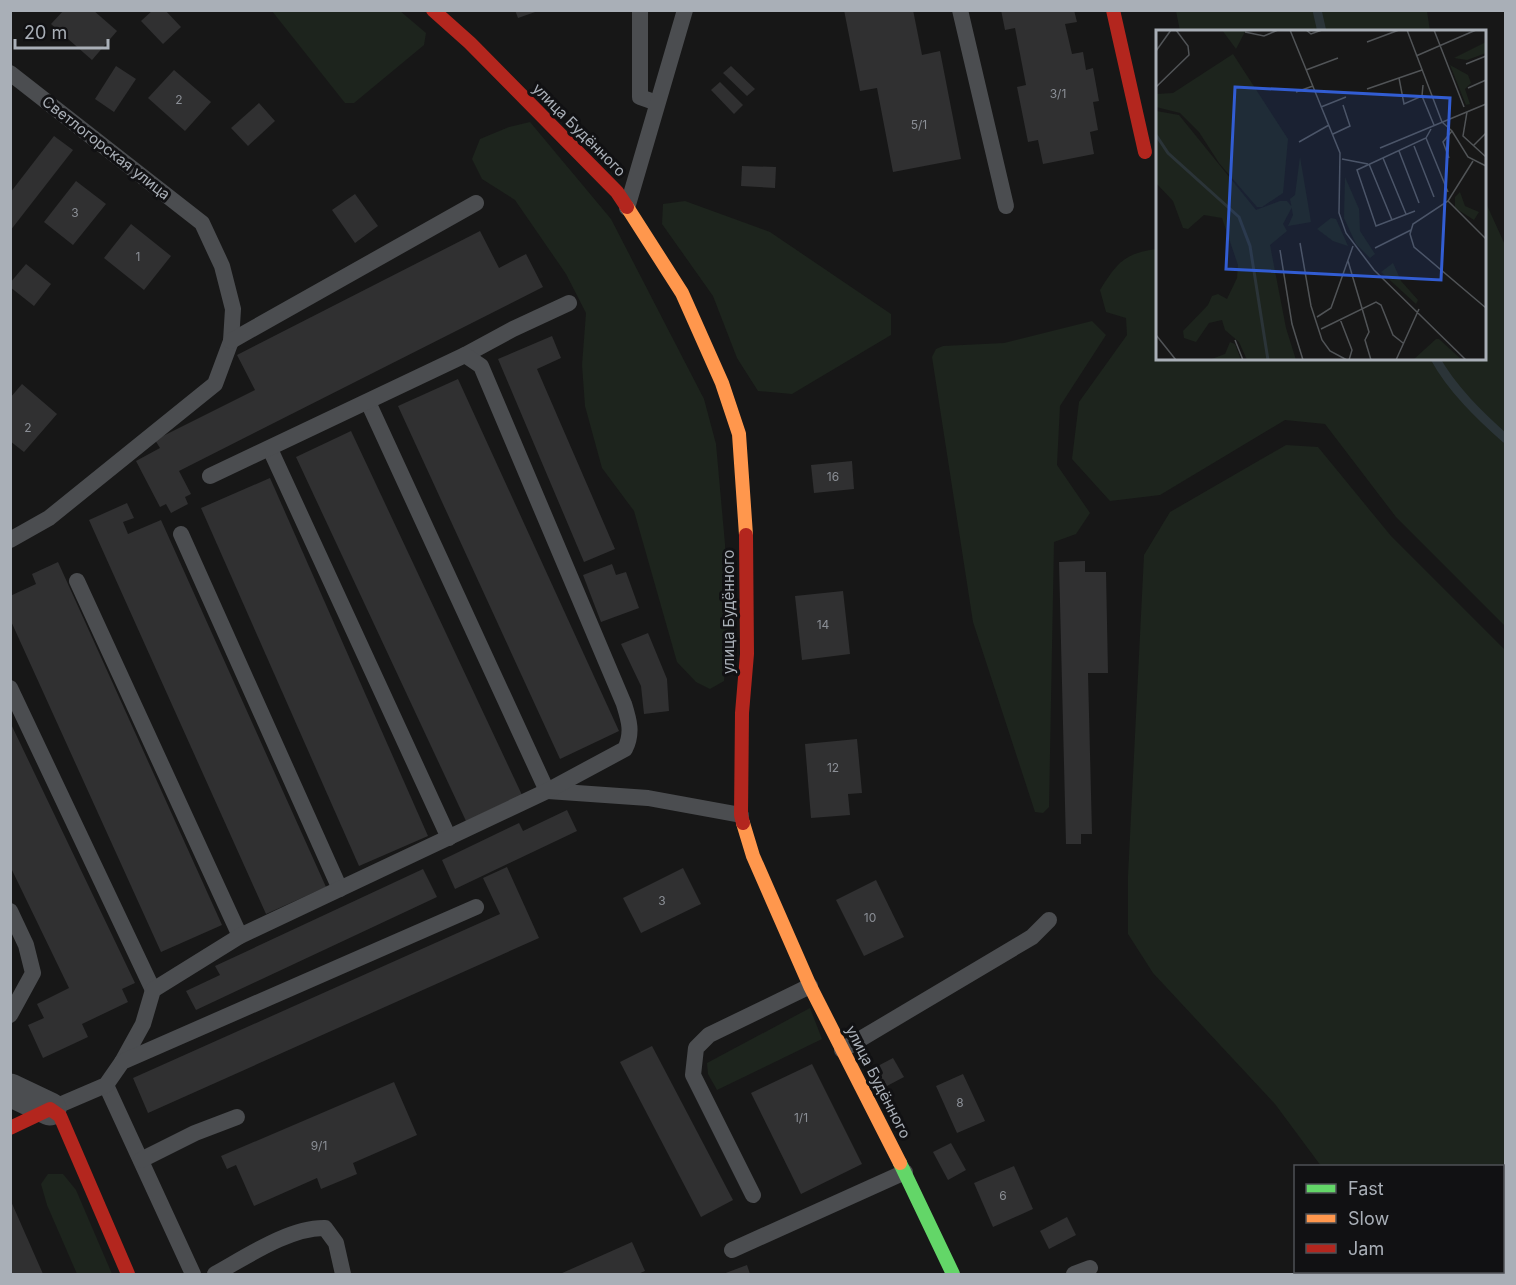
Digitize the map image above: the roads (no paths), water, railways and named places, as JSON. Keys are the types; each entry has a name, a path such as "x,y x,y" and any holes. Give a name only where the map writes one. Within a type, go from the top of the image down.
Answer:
{"street":[{"name":"улица Будённого","path":"433,10 470,43 617,192 682,293 722,383 739,434 747,605 741,815 753,856 810,986 905,1172 953,1275"},
{"path":"1113,10 1145,152"},
{"path":"10,1090 60,1116 128,1275"},
{"path":"10,1128 50,1109"}],"lane":[{"path":"640,10 640,97 657,103"},
{"path":"627,209 685,10"},
{"path":"960,10 1006,206"},
{"name":"Светлогорская улица","path":"10,73 202,223 222,266 233,309 231,341"},
{"path":"10,540 49,518 215,384 231,341 476,203"},
{"path":"210,476 368,402 569,303"},
{"path":"50,1109 106,1085 122,1062 142,1024 153,990 240,936 547,791 625,749 630,740 631,726 624,704 481,366 465,355"},
{"path":"368,402 547,791"},
{"path":"270,449 449,838"},
{"path":"181,534 340,889"},
{"path":"77,581 240,936"},
{"path":"10,688 153,990"},
{"path":"547,791 648,798 741,815"},
{"path":"122,1062 476,907"},
{"path":"10,911 26,945 33,974 10,1015"},
{"path":"842,1050 1032,937 1049,920"},
{"path":"753,1195 693,1075 696,1048 710,1035 810,986"},
{"path":"106,1085 194,1275"},
{"path":"141,1160 195,1133 237,1118"},
{"path":"732,1250 905,1172"},
{"path":"215,1275 250,1254 308,1228 325,1228 336,1243 343,1275"},
{"path":"1074,1275 1090,1268"}],"waterway":[{"path":"1317,10 1322,30"},
{"path":"1436,360 1458,391 1506,439"}]}
